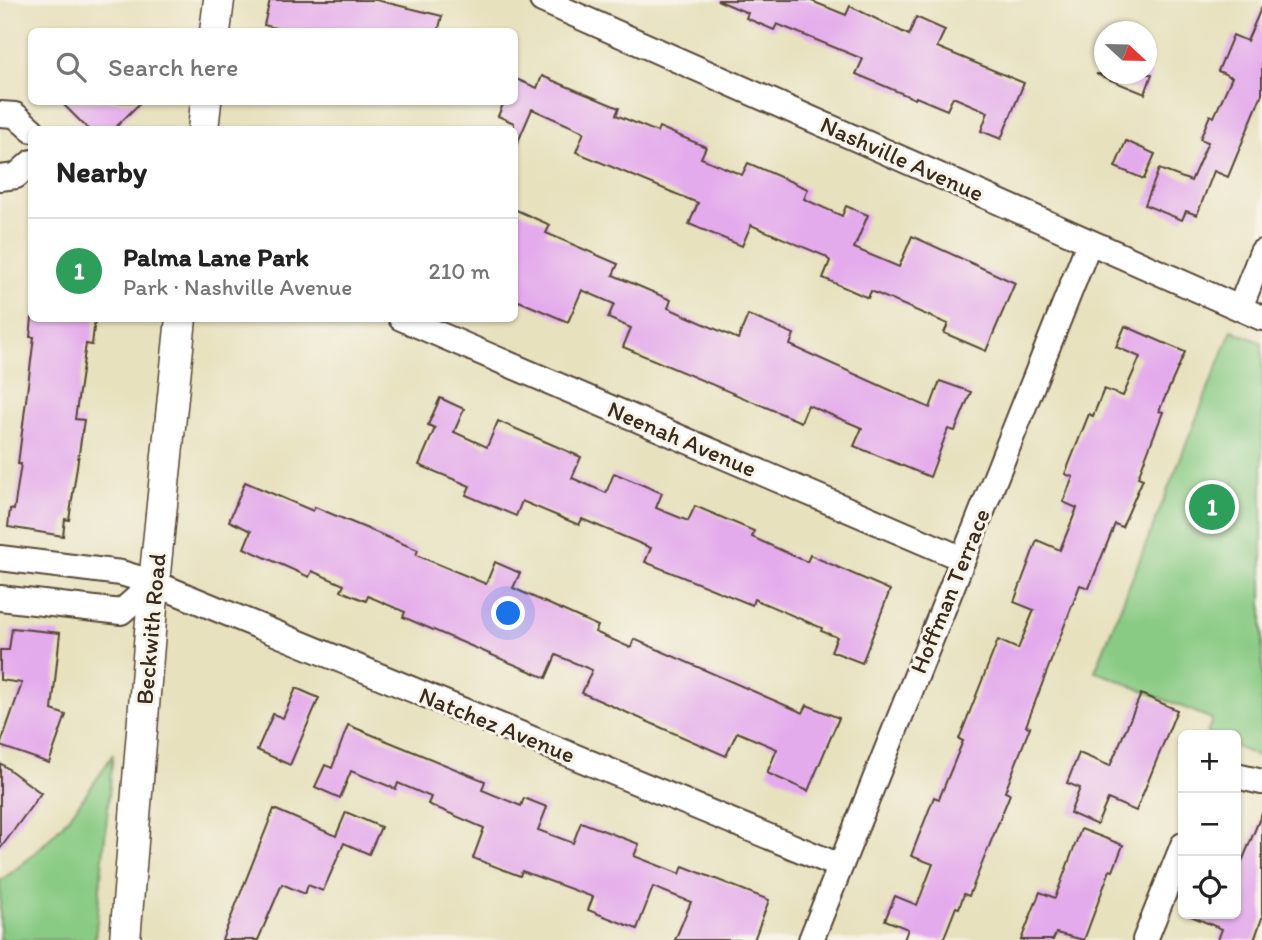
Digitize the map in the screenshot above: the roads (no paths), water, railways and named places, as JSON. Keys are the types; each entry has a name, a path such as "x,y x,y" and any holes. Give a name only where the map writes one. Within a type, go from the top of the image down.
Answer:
{"street":[{"path":"216,28 219,0"},
{"name":"Nashville Avenue","path":"542,0 1251,313"},
{"path":"203,126 206,105"},
{"path":"0,114 15,115 28,126"},
{"path":"0,178 16,176 28,166"},
{"name":"Hoffman Terrace","path":"810,940 1089,243"},
{"path":"1251,313 1262,252"},
{"name":"Beckwith Road","path":"125,940 154,583 181,322"},
{"name":"Neenah Avenue","path":"410,322 963,559"},
{"name":"Natchez Avenue","path":"0,558 121,573 154,583 840,866"},
{"path":"0,598 121,612 154,583"},
{"path":"1241,777 1262,782"},
{"path":"1145,940 1179,856"}],"place":[{"name":"Palma Lane Park","path":"1212,507"}]}
